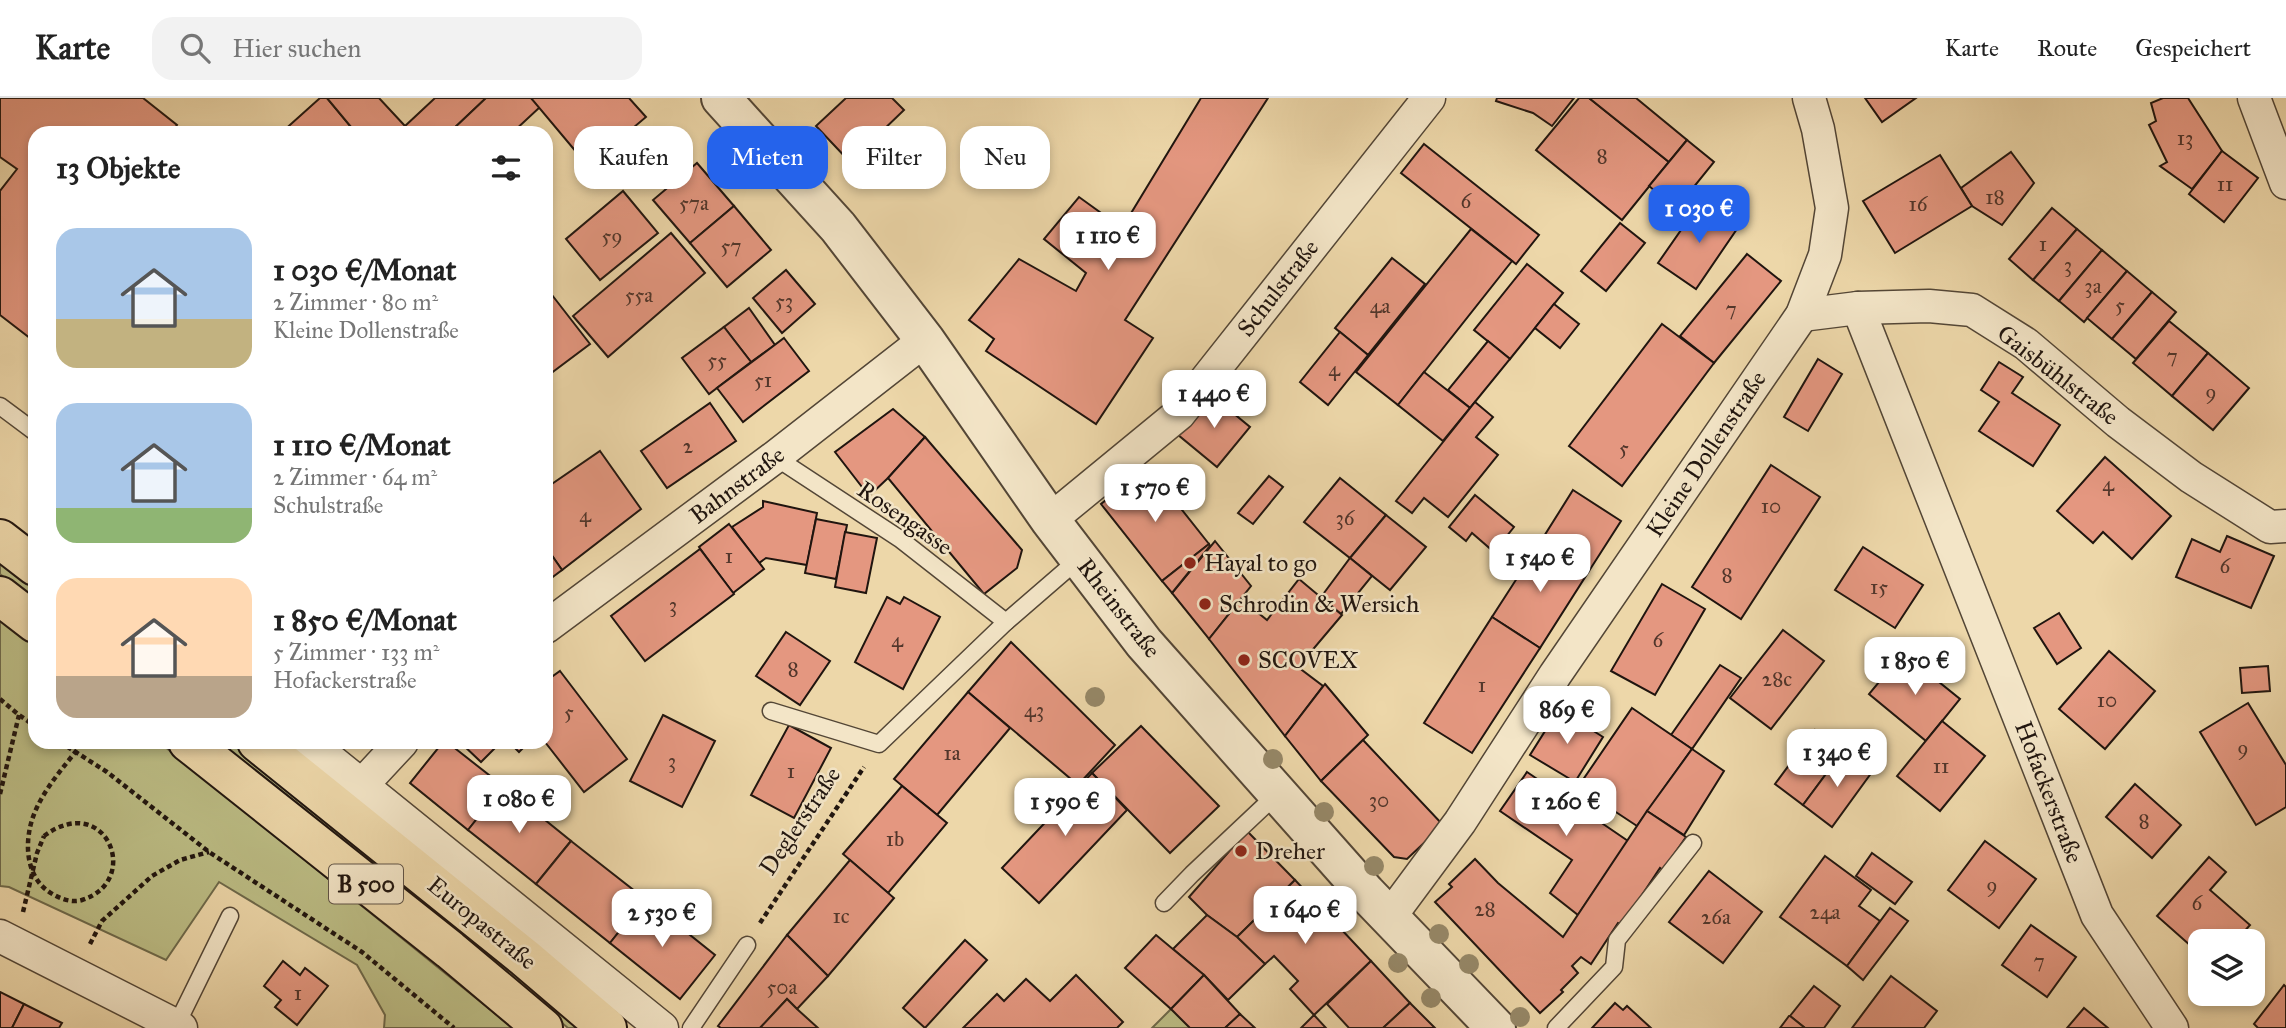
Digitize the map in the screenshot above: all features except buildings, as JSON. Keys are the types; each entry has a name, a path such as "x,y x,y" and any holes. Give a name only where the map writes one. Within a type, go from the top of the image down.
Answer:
{"main road":[{"path":"0,539 28,561"},
{"path":"0,596 28,618"},
{"name":"Europastraße","path":"197,749 450,950 543,1028"},
{"name":"Europastraße","path":"266,749 525,958 607,1028"}],"street":[{"name":"Rheinstraße","path":"721,98 838,227 925,340 1050,520 1144,643 1387,915 1496,1028"},
{"name":"Schulstraße","path":"1050,520 1179,414 1429,98"},
{"name":"Kleine Dollenstraße","path":"1387,915 1400,903 1460,822 1555,675 1802,314 1825,255 1832,208 1818,130 1809,98"},
{"path":"2255,98 2286,183"},
{"name":"Gaisbühlstraße","path":"1802,314 1929,306 1972,310 2026,344 2118,422 2190,477 2270,527 2286,526"},
{"name":"Hofackerstraße","path":"1858,309 2097,915 2172,1028"},
{"name":"Bahnstraße","path":"553,622 775,457 925,340"},
{"path":"316,749 662,1028"},
{"path":"361,786 395,749"},
{"path":"8,939 179,1027"}],"lane":[{"path":"0,406 28,427"},
{"name":"Rosengasse","path":"775,457 900,539 1006,622"},
{"path":"771,710 879,744 1006,622 1080,558"},
{"path":"1164,903 1278,793"},
{"path":"1556,1028 1614,967 1617,940 1693,843"},
{"path":"179,1027 230,916"},
{"path":"691,1028 747,944"}],"path":[{"path":"0,699 28,721"},
{"path":"0,794 19,715"},
{"name":"Deglerstraße","path":"747,944 879,744"},
{"path":"71,749 107,772 209,852 362,952 454,1028"},
{"path":"8,939 32,868 37,853 44,836 58,825 74,822 91,825 104,836 112,851 113,868 107,884 94,896 78,901 61,899 46,890 34,876 32,868 29,858 30,821 40,801 78,749"},
{"path":"75,973 102,921 152,876 180,860 209,852"}],"green space":[{"path":"0,560 28,582 28,596 0,574"},
{"path":"0,619 28,641 28,749 168,749 513,1028 384,1028 385,1015 357,965 219,882 166,960 9,887 0,886"},
{"path":"224,749 241,749 582,1028 568,1028 478,952"},
{"path":"1171,1009 1190,1028 1152,1028"}],"place":[{"name":"Hayal to go","path":"1190,563"},
{"name":"Schrodin & Wersich","path":"1205,604"},
{"name":"SCOVEX","path":"1244,660"},
{"name":"Dreher","path":"1241,851"}]}
